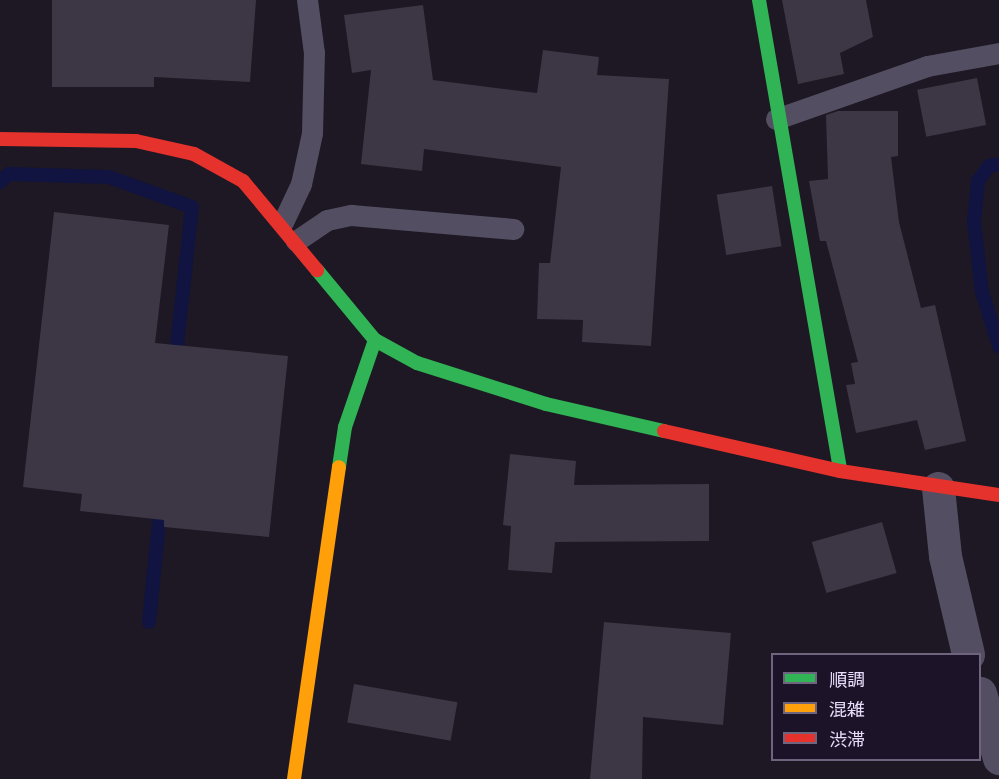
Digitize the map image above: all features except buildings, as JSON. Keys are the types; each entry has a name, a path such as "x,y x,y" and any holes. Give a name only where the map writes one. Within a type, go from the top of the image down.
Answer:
{"street":[{"path":"759,0 776,119 840,471"},
{"path":"0,139 66,136 136,141 194,154 243,180 283,222 375,340 417,363 546,404 840,471 938,488 999,495"},
{"path":"294,779 345,427 375,340"},
{"path":"938,488 945,556 968,653"},
{"path":"981,696 999,758"}],"lane":[{"path":"283,222 301,184 312,133 314,53 307,0"},
{"path":"776,119 927,66 999,53"},
{"path":"296,241 327,220 351,215 513,229"}],"waterway":[{"path":"999,164 989,166 978,181 974,222 982,292 999,346"},
{"path":"0,182 9,174 109,177 192,207 175,364"},
{"path":"149,622 161,502"}],"traffic: fast":[{"path":"759,0 840,471"},
{"path":"317,270 375,340 417,363 546,404 664,431"},
{"path":"339,467 345,427 375,340"}],"traffic: slow":[{"path":"294,779 339,467"}],"traffic: jam":[{"path":"0,139 136,141 194,154 243,181 317,270"},
{"path":"664,431 840,471 999,495"}]}
